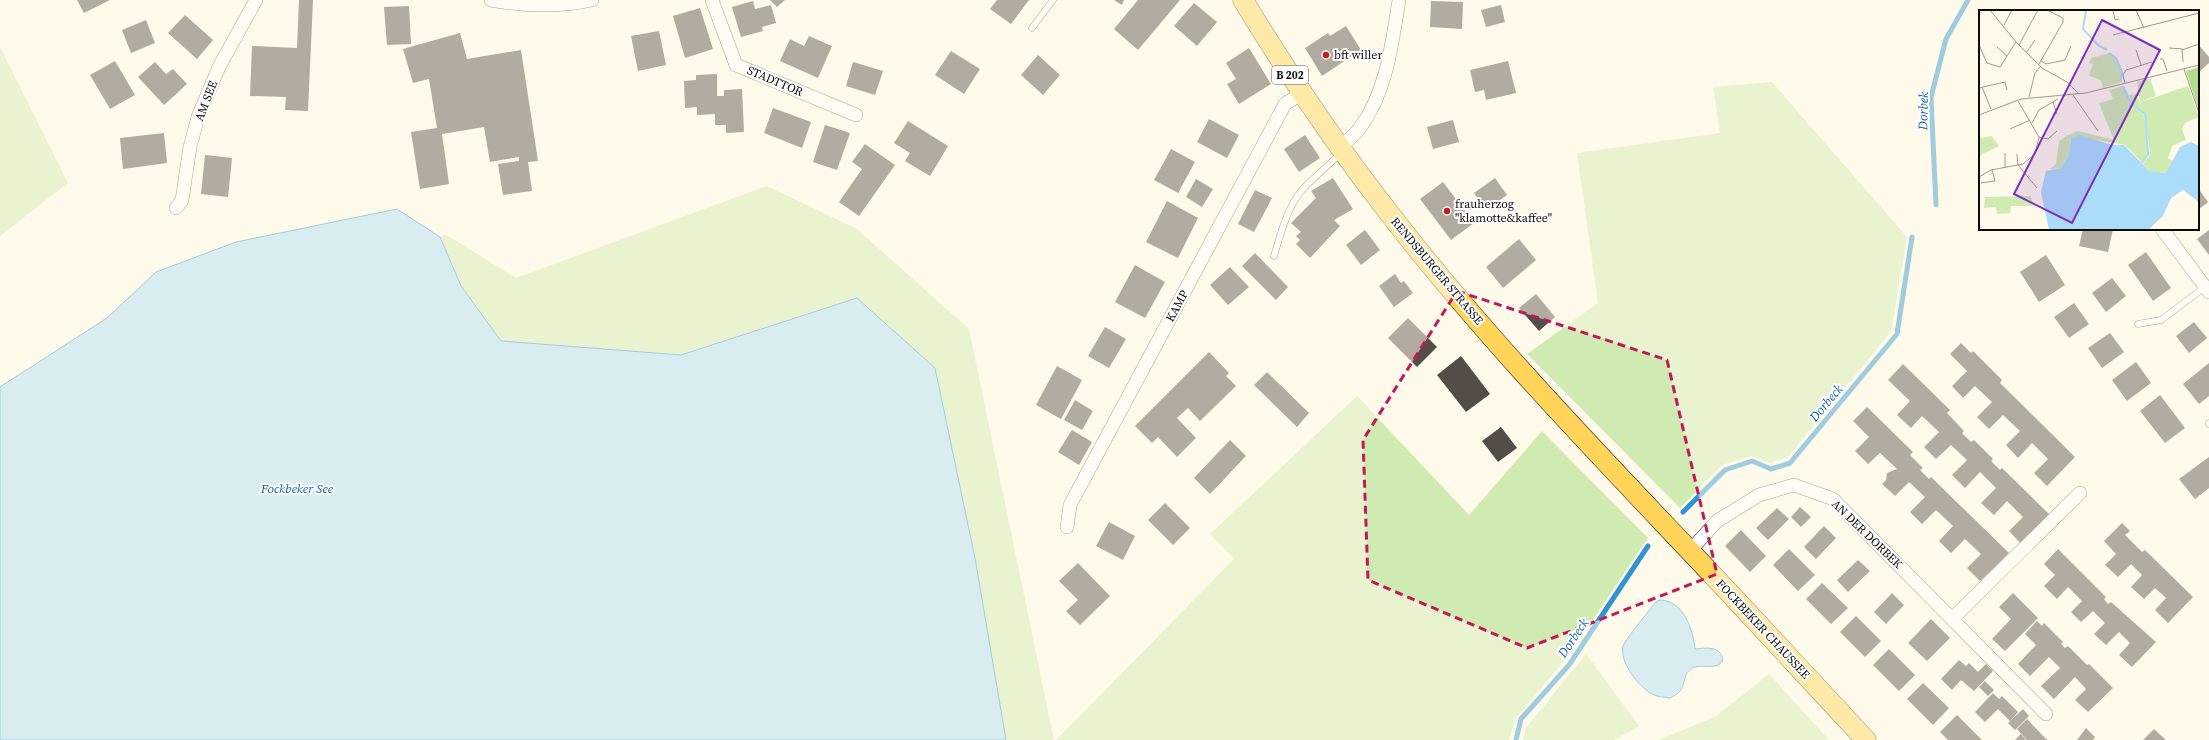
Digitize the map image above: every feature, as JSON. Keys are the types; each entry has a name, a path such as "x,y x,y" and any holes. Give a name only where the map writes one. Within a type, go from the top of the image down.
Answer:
{"main road":[{"name":"RENDSBURGER STRASSE","path":"1243,0 1302,93 1390,214 1473,316 1559,414 1660,519"},
{"name":"FOCKBEKER CHAUSSEE","path":"1660,519 1866,740"}],"street":[{"name":"AM SEE","path":"176,208 182,200 190,147 198,117 219,67 256,0"},
{"path":"491,0 513,4 578,3 592,0"},
{"name":"STADTTOR","path":"712,0 736,65 856,115"},
{"path":"1342,149 1360,128 1376,101 1391,51 1399,0"},
{"name":"KAMP","path":"1067,527 1070,505 1285,104 1302,93"},
{"path":"2163,230 2207,289"},
{"name":"AN DER DORBEK","path":"1690,551 1717,522 1759,495 1794,485 1834,499 2046,714"},
{"path":"1952,619 2080,493"}],"lane":[{"path":"1032,28 1053,0"},
{"path":"1274,256 1285,220 1294,203 1302,191 1342,149"},
{"path":"2138,324 2161,320 2207,289"}],"highlighted area":[{"path":"1457,291 1667,360 1717,574 1527,648 1368,580 1363,440"}],"green space":[{"path":"0,47 68,183 0,236"},
{"path":"1772,82 1907,237 1891,332 1787,458 1770,463 1752,456 1722,465 1680,508 1527,354 1598,303 1577,153 1720,133 1713,87"},
{"path":"767,186 857,229 969,329 1054,740 1006,740 975,558 935,368 857,298 681,355 501,341 461,286 440,237 445,234 516,278"},
{"path":"1357,396 1469,515 1542,431 1648,538 1569,655 1516,718 1509,740 1056,740 1234,559 1210,534"},
{"path":"1586,654 1639,726 1615,740 1523,740 1526,728"},
{"path":"1769,674 1829,740 1658,740 1715,717"}],"water":[{"name":"Fockbeker See","path":"397,209 440,237 461,286 501,341 681,355 857,298 935,368 975,558 1006,740 0,740 0,387 107,318 156,272 236,242"},
{"path":"1658,600 1667,601 1674,604 1680,610 1689,624 1695,649 1712,648 1719,652 1723,660 1717,665 1699,666 1691,669 1686,676 1680,691 1670,698 1654,695 1641,686 1627,666 1623,652 1623,646 1625,643"}],"building":[{"path":"77,0 110,0 84,13"},
{"path":"299,0 313,0 308,111 285,110 286,97 250,96 252,46 297,48"},
{"path":"770,0 785,0 777,7"},
{"path":"997,0 1029,0 1011,24 990,9"},
{"path":"1114,0 1124,0 1122,5"},
{"path":"1138,0 1180,0 1138,50 1114,29"},
{"path":"753,1 755,9 771,5 776,23 762,27 763,31 741,37 732,7"},
{"path":"1431,1 1463,2 1462,29 1430,27"},
{"path":"1194,3 1217,22 1197,46 1174,26"},
{"path":"1501,5 1505,22 1486,27 1481,10"},
{"path":"409,6 411,44 387,45 384,7"},
{"path":"700,8 713,49 685,58 673,16"},
{"path":"185,15 213,40 197,59 168,33"},
{"path":"146,20 155,43 131,53 122,30"},
{"path":"1346,26 1361,50 1322,76 1305,48 1328,33 1330,36"},
{"path":"659,31 666,65 638,71 631,36"},
{"path":"460,33 467,59 521,50 538,161 528,162 532,191 503,195 498,164 519,161 519,157 490,162 484,127 442,134 449,184 420,189 411,132 437,128 429,79 413,83 403,49"},
{"path":"809,36 832,46 818,78 780,61 790,39 804,46"},
{"path":"2199,45 2209,57 2209,63 2199,72"},
{"path":"1249,48 1271,84 1239,104 1227,84 1236,79 1226,63"},
{"path":"951,51 980,69 964,94 935,75"},
{"path":"1038,55 1060,75 1043,95 1021,75"},
{"path":"115,61 135,95 110,109 90,75"},
{"path":"1508,61 1516,93 1486,100 1484,90 1475,92 1470,70"},
{"path":"155,62 166,74 173,69 187,84 164,105 138,77"},
{"path":"853,62 883,71 875,95 846,86"},
{"path":"717,74 717,96 724,96 724,90 742,89 744,132 726,133 726,125 715,125 715,114 697,115 697,107 685,108 684,81 696,80 696,75"},
{"path":"773,108 811,122 802,148 764,133"},
{"path":"1209,119 1239,135 1227,158 1197,142"},
{"path":"1453,120 1459,142 1433,149 1427,127"},
{"path":"908,121 948,146 930,176 905,161 910,153 894,143"},
{"path":"825,125 850,133 837,170 813,162"},
{"path":"164,133 167,163 123,169 120,138"},
{"path":"1305,135 1320,158 1299,172 1284,149"},
{"path":"865,144 895,165 859,216 839,202 862,169 852,162"},
{"path":"1171,149 1195,162 1178,193 1154,180"},
{"path":"205,155 232,158 228,197 201,194"},
{"path":"1333,178 1353,209 1334,220 1340,226 1310,258 1296,244 1300,240 1296,236 1301,232 1291,223 1316,198 1311,191"},
{"path":"1495,178 1507,195 1486,210 1474,193"},
{"path":"1196,179 1213,189 1202,207 1186,197"},
{"name":"frauherzog \"klamotte&kaffee\"","path":"1443,182 1474,223 1451,240 1420,199"},
{"path":"2199,189 2208,202 2199,209"},
{"path":"1255,190 1272,198 1254,232 1238,224"},
{"path":"1167,201 1198,218 1178,258 1146,242"},
{"path":"1365,230 1380,250 1361,265 1346,245"},
{"path":"2083,230 2113,230 2108,252 2079,246"},
{"path":"2209,230 2209,255 2197,239"},
{"path":"1519,239 1536,260 1503,288 1486,267"},
{"path":"2146,252 2171,288 2153,301 2128,265"},
{"path":"1255,253 1288,287 1276,300 1242,266"},
{"path":"2046,255 2065,285 2039,302 2020,272"},
{"path":"1135,265 1165,282 1145,318 1115,302"},
{"path":"1230,267 1249,287 1228,305 1210,285"},
{"path":"1395,274 1401,283 1404,281 1413,293 1394,307 1379,286"},
{"path":"2112,278 2126,296 2106,312 2092,293"},
{"path":"1536,294 1555,317 1539,331 1519,308"},
{"path":"2074,303 2089,324 2069,338 2054,317"},
{"path":"1408,318 1437,347 1417,367 1388,338"},
{"path":"2194,322 2207,338 2189,353 2176,336"},
{"path":"1105,327 1126,339 1109,368 1088,356"},
{"path":"2110,333 2124,352 2102,368 2088,348"},
{"path":"1961,343 1971,353 1973,351 2002,380 2000,383 2075,457 2047,486 2034,473 2048,459 2032,443 2018,458 2006,445 2020,431 2003,415 1989,429 1977,417 1992,402 1975,386 1963,398 1952,386 1967,371 1950,354"},
{"path":"1209,352 1229,373 1226,376 1236,386 1200,421 1188,408 1177,418 1196,438 1177,457 1158,437 1152,443 1135,426"},
{"path":"1461,356 1490,394 1466,412 1437,375"},
{"path":"2136,362 2151,383 2127,401 2112,380"},
{"path":"2209,363 2209,396 2199,404 2183,384"},
{"path":"1903,364 1950,410 1947,413 1964,431 1962,433 1971,442 1974,440 1993,459 1991,461 2000,470 2002,468 2051,516 2022,545 2009,531 2023,517 2007,501 1994,515 1981,503 1996,488 1980,472 1965,488 1952,475 1967,460 1951,445 1936,459 1924,447 1939,432 1922,416 1911,428 1897,415 1910,401 1888,380"},
{"path":"1057,366 1082,380 1061,419 1036,405"},
{"path":"1267,372 1309,413 1297,427 1254,385"},
{"path":"2160,395 2185,428 2165,443 2140,411"},
{"path":"1075,400 1093,411 1082,430 1064,420"},
{"path":"1867,407 1913,452 1910,455 1923,468 1920,470 1929,479 1931,477 2009,553 1980,581 1967,568 1981,554 1965,539 1951,553 1939,541 1953,526 1936,510 1922,524 1910,512 1925,497 1909,482 1895,496 1882,484 1886,480 1887,473 1897,469 1880,453 1868,464 1855,451 1869,437 1853,421"},
{"path":"1501,427 1517,448 1498,462 1482,441"},
{"path":"1072,430 1092,442 1079,465 1058,452"},
{"path":"1230,440 1246,456 1210,494 1194,478"},
{"path":"2209,457 2209,488 2195,499 2179,479"},
{"path":"1165,503 1190,528 1173,545 1148,520"},
{"path":"1800,507 1811,517 1801,527 1791,517"},
{"path":"1777,508 1789,519 1768,540 1756,528"},
{"path":"1109,522 1135,536 1123,560 1096,546"},
{"path":"2122,523 2130,531 2125,535 2142,552 2145,550 2193,597 2168,623 2155,610 2166,598 2155,588 2144,599 2131,587 2142,575 2131,564 2118,577 2105,565 2116,554 2104,541"},
{"path":"1824,526 1836,538 1816,559 1804,547"},
{"path":"1741,530 1766,556 1750,572 1725,546"},
{"path":"1789,549 1815,575 1798,591 1773,565"},
{"path":"2058,549 2106,597 2104,599 2108,604 2111,602 2156,642 2132,667 2119,655 2130,643 2119,632 2106,645 2094,634 2105,623 2093,611 2081,622 2071,612 2082,601 2068,587 2057,599 2044,586 2055,575 2044,564"},
{"path":"1858,560 1870,571 1848,592 1837,580"},
{"path":"1078,563 1110,596 1080,625 1066,611 1078,600 1059,581"},
{"path":"1822,583 1848,608 1831,624 1806,599"},
{"path":"1892,593 1904,605 1886,624 1874,612"},
{"path":"2013,593 2038,618 2005,651 1992,639 2011,619 1999,607"},
{"path":"1856,616 1881,641 1865,657 1840,632"},
{"path":"1931,619 1950,638 1927,661 1908,643"},
{"path":"2037,621 2042,626 2044,623 2063,642 2061,644 2065,648 2068,646 2113,688 2088,712 2075,700 2086,689 2075,677 2054,699 2041,686 2060,668 2049,657 2030,676 2018,664 2036,645 2025,634"},
{"path":"1889,649 1915,675 1899,691 1873,665"},
{"path":"1959,660 1966,666 1969,663 1978,672 1986,664 1993,671 1974,691 1961,680 1952,690 1941,679"},
{"path":"1985,681 1994,690 1988,696 1979,687"},
{"path":"1923,683 1949,708 1933,725 1907,699"},
{"path":"1993,693 1999,699 2002,696 2018,712 2010,721 1998,709 1985,722 1975,712"},
{"path":"2023,709 2029,716 2015,730 2008,723"},
{"path":"1957,715 1982,740 1948,740 1940,732"},
{"path":"2027,719 2048,740 2027,740 2017,729"},
{"path":"2086,728 2095,737 2093,740 2077,740"},
{"path":"2154,729 2166,740 2143,740"},
{"path":"2021,734 2026,740 2015,740"}],"waterway":[{"name":"Dorbek","path":"1936,205 1931,97 1946,39 1968,0"},
{"name":"Dorbeck","path":"1683,512 1725,470 1752,461 1771,469 1790,463 1897,334 1912,237"},
{"name":"Dorbeck","path":"1516,740 1521,719 1569,665 1648,546"}],"place":[{"name":"bft willer","path":"1326,55"},
{"name":"frauherzog \"klamotte&kaffee\"","path":"1447,211"}]}
